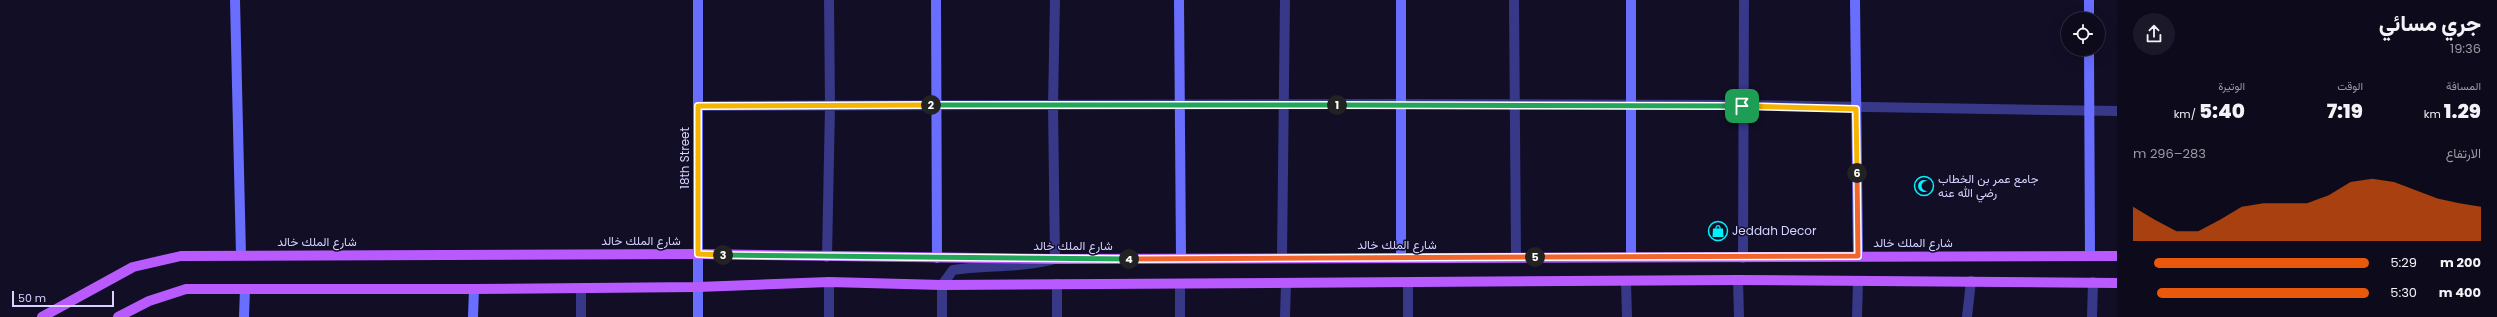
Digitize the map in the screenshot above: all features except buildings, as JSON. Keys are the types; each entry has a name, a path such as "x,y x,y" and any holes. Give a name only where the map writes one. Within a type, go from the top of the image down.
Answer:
{"main road":[{"name":"شارع الملك خالد","path":"42,317 133,267 180,256 698,254 1055,259 2117,256"},
{"path":"118,317 149,301 186,289 698,287 830,282 942,285 1626,282 1738,280 2117,283"}],"street":[{"path":"235,0 241,255"},
{"name":"18th Street","path":"698,0 698,317"},
{"path":"827,257 830,106 829,0"},
{"path":"936,0 937,258"},
{"path":"942,317 942,285 953,270 975,267 1034,265 1055,259 1053,106 1055,0"},
{"path":"1179,0 1181,258"},
{"path":"1282,258 1282,105 1285,0"},
{"path":"1400,0 1401,258"},
{"path":"1514,0 1516,257"},
{"path":"1630,0 1630,257"},
{"path":"1743,258 1742,106 1744,0"},
{"path":"1855,0 1858,256"},
{"path":"2089,0 2089,12"},
{"path":"2089,56 2090,256"},
{"path":"698,106 1180,106 1400,104 1742,106 1856,109 2117,111"},
{"path":"1738,280 1738,317"},
{"path":"1857,317 1858,281"},
{"path":"1967,317 1970,281"},
{"path":"829,317 830,282"},
{"path":"1626,282 1627,317"},
{"path":"2092,317 2093,282"},
{"path":"1286,283 1286,317"},
{"path":"1408,283 1408,317"},
{"path":"1057,284 1057,317"},
{"path":"1180,284 1180,317"},
{"path":"581,288 581,317"},
{"path":"244,317 245,289"},
{"path":"474,289 474,317"}],"place":[{"name":"جامع عمر بن الخطاب رضي الله عنه","path":"1924,186"},
{"name":"Jeddah Decor","path":"1718,231"}],"route":[{"path":"1400,104 1742,106 1856,109 1858,256 1781,256 1743,258 1055,259 698,254 698,106 1180,106 1400,104"}]}
